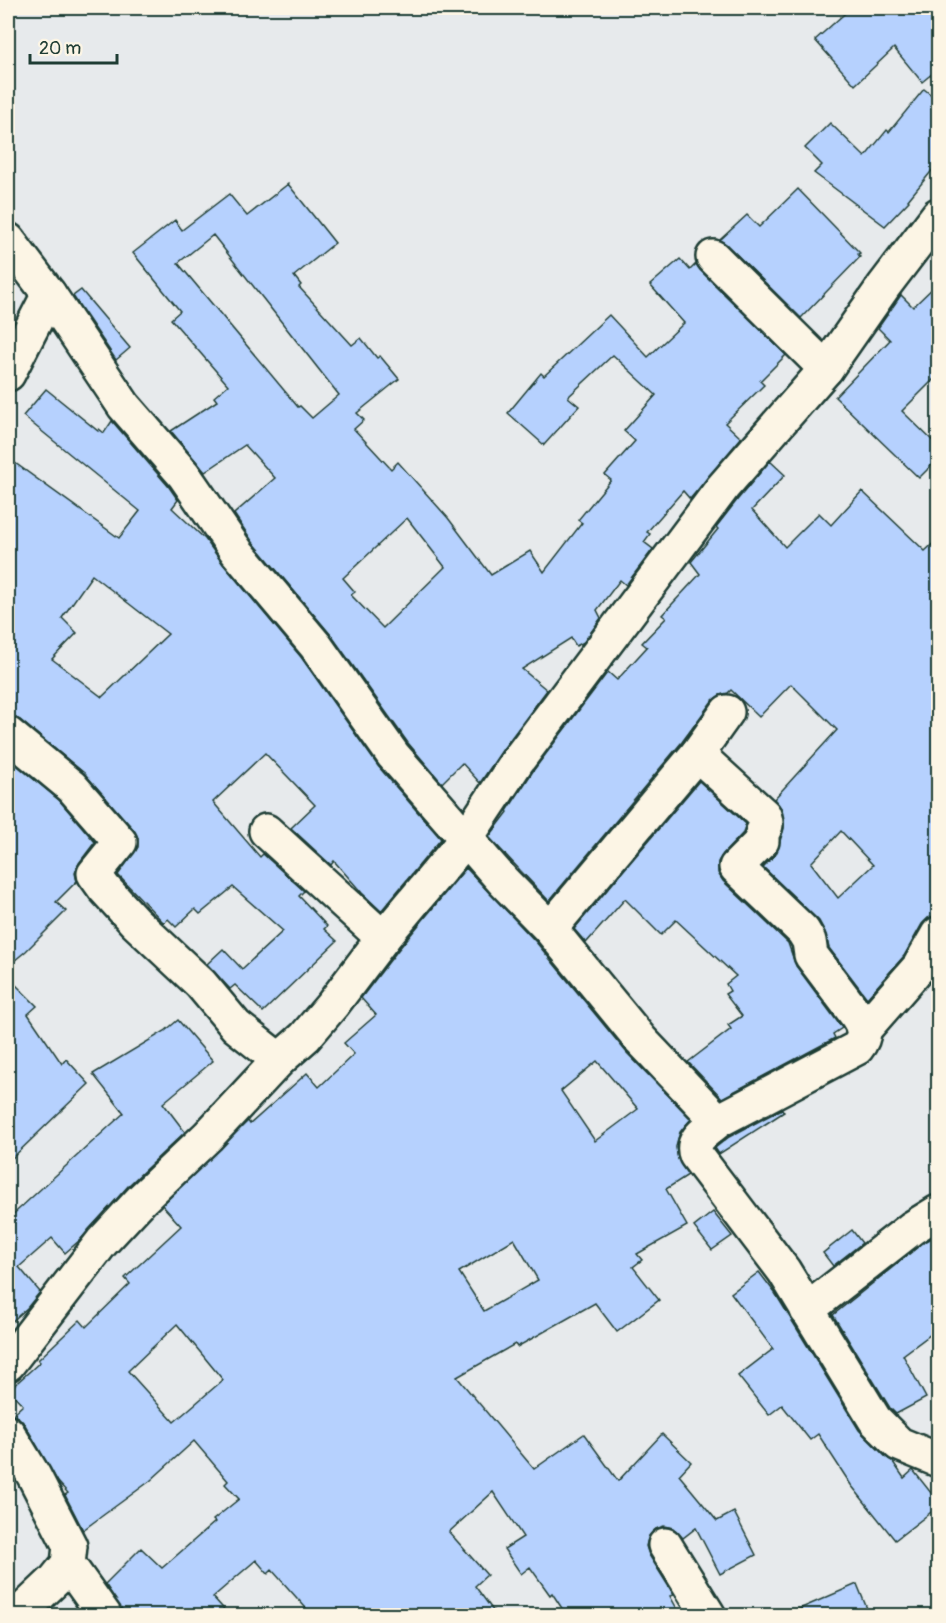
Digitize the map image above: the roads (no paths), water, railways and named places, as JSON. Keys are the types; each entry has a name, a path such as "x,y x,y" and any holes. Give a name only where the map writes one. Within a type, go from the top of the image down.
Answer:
{"street":[{"path":"8,1364 102,1242 312,1029 383,938 465,840 518,760 723,487 826,369 884,286 939,215"},
{"path":"8,240 49,294 124,406 184,475 237,552 316,646 393,755 465,840 550,929 641,1040 718,1121"},
{"path":"713,257 826,369"},
{"path":"8,374 49,294"},
{"path":"550,929 697,754 727,712"},
{"path":"8,734 72,787 120,842 94,874 104,888 135,922 201,984 236,1026 279,1060"},
{"path":"697,754 764,815 767,823 762,833 762,841 736,867 803,930 809,941 811,955 862,1024 864,1039 857,1048 718,1121 694,1143 696,1155 784,1271 875,1419 899,1444 939,1460"},
{"path":"266,831 383,938"},
{"path":"863,1031 919,967 939,934"},
{"path":"807,1310 912,1228 939,1212"},
{"path":"8,1433 39,1485 70,1546 68,1564 55,1580 17,1616"},
{"path":"665,1545 709,1616"},
{"path":"68,1564 105,1616"}]}
